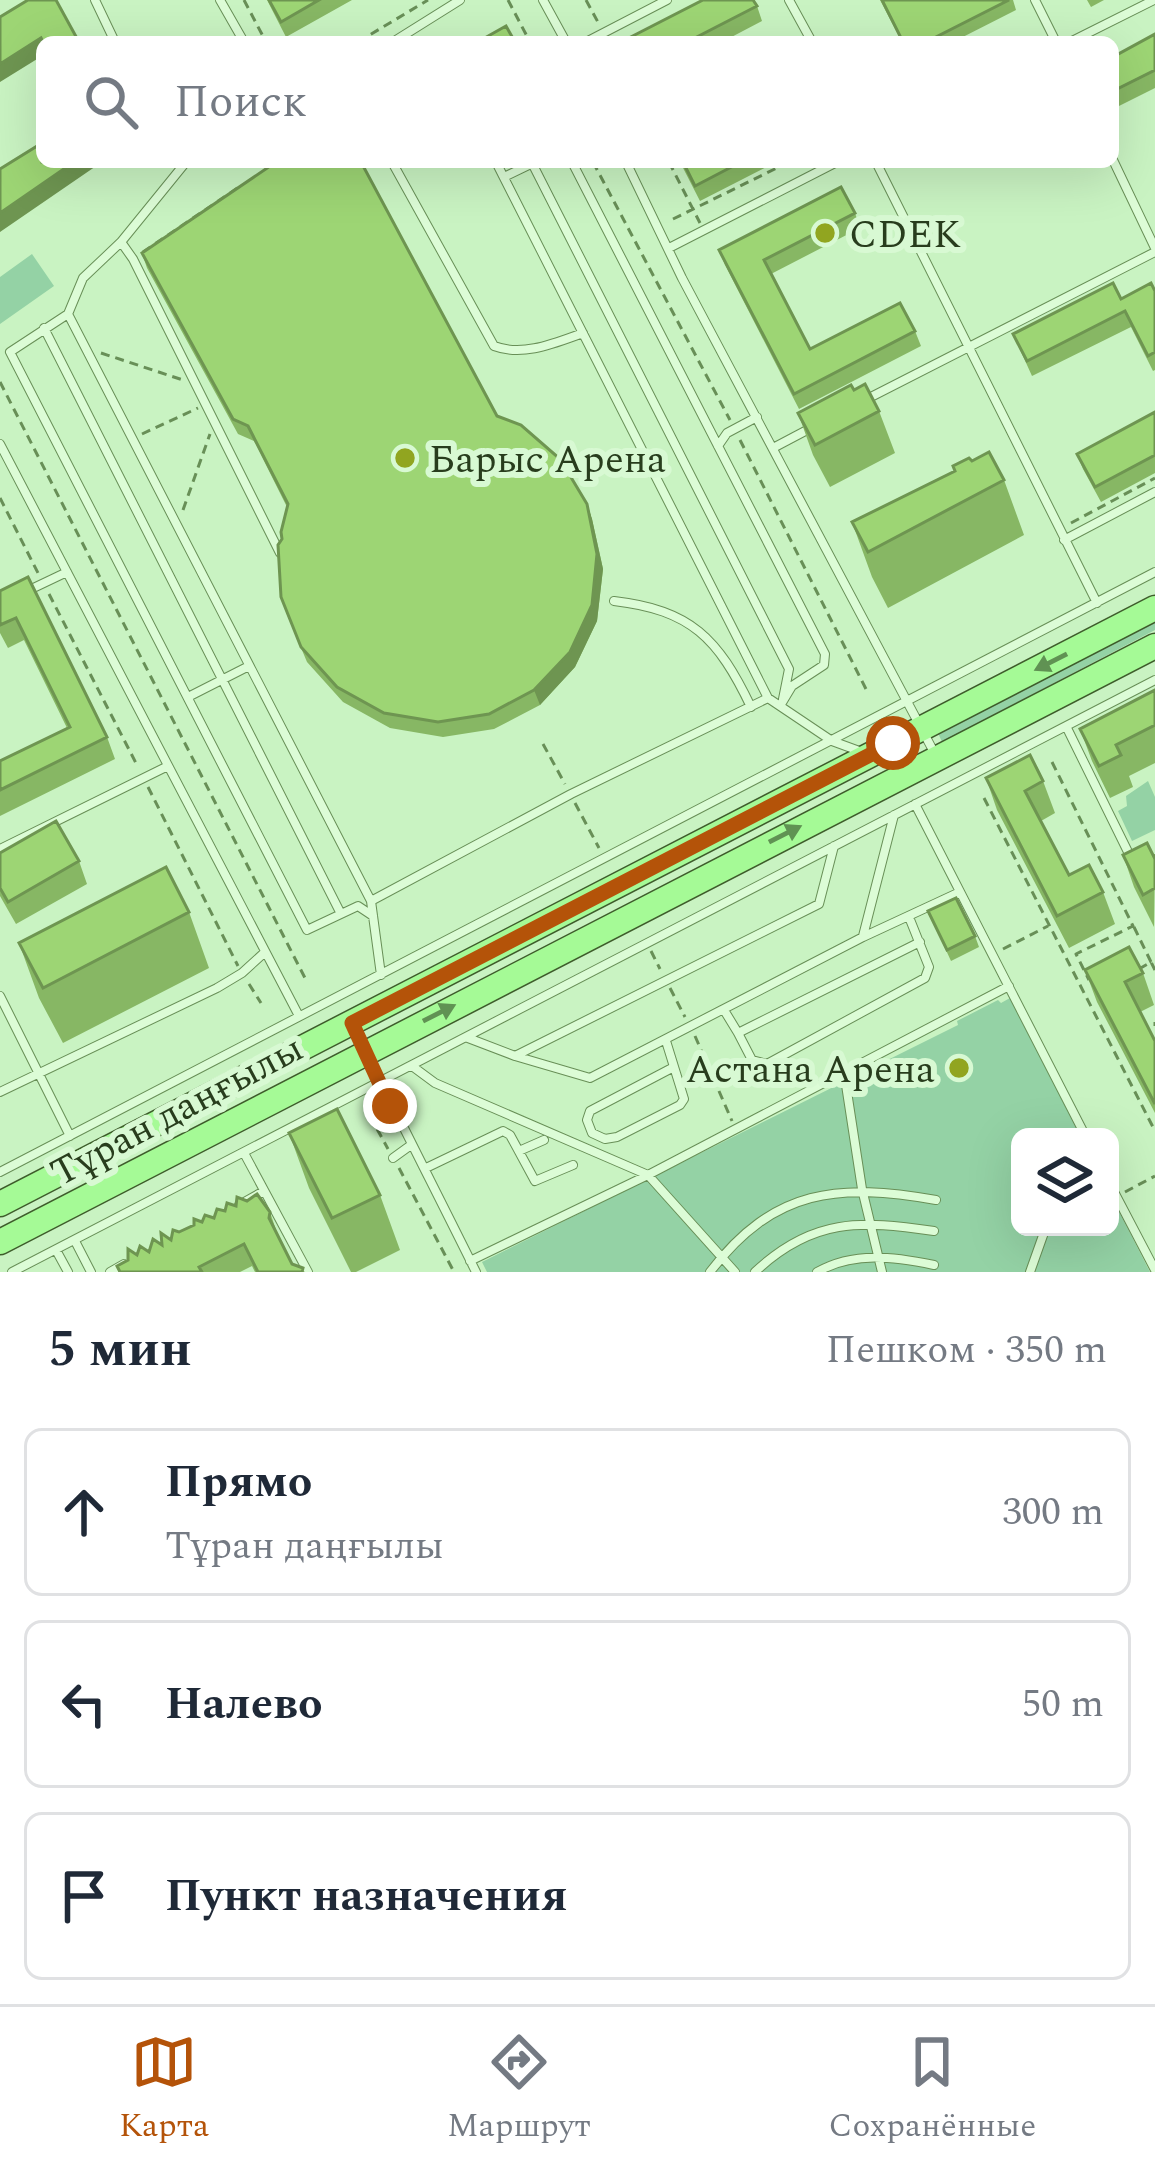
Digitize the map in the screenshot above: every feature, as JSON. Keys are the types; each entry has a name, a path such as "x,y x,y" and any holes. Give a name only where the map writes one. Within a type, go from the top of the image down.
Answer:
{"main road":[{"name":"Тұран даңғылы","path":"0,1204 1155,608"},
{"name":"Тұран даңғылы","path":"0,1242 1155,646"}],"lane":[{"path":"94,0 112,36"},
{"path":"220,0 241,36"},
{"path":"403,36 460,0"},
{"path":"543,0 563,36"},
{"path":"598,36 667,0"},
{"path":"789,0 809,36"},
{"path":"1035,0 1054,36"},
{"path":"1082,36 1154,0"},
{"path":"175,168 121,242 83,278 68,314 10,352 308,930 358,906 373,916"},
{"path":"400,168 494,346 505,350 546,347 583,333"},
{"path":"536,168 789,669 782,704"},
{"path":"575,168 825,654 824,665 798,680 782,704"},
{"path":"629,168 936,757"},
{"path":"668,248 825,168"},
{"path":"879,168 1097,604"},
{"path":"851,407 1155,250 1117,168"},
{"path":"500,169 768,698 832,741 871,755"},
{"path":"121,242 280,553"},
{"path":"68,314 371,902 381,975"},
{"path":"44,328 340,912"},
{"path":"718,446 734,429 757,417"},
{"path":"773,448 812,428"},
{"path":"0,444 298,1016"},
{"path":"1064,540 1155,492"},
{"path":"14,597 67,572"},
{"path":"0,1172 1155,572"},
{"path":"614,601 652,605 701,630 733,669 751,706"},
{"path":"188,697 249,665"},
{"path":"12,1272 1155,680"},
{"path":"371,902 571,794 768,698"},
{"path":"1066,726 1138,874"},
{"path":"0,849 168,766"},
{"path":"915,804 1078,1128"},
{"path":"863,938 895,814"},
{"path":"515,1056 819,904 834,846"},
{"path":"467,1037 590,1078 960,892"},
{"path":"724,1010 752,1060 767,1064 925,978 929,967 909,917"},
{"path":"738,1034 920,942"},
{"path":"0,1092 242,974 265,952"},
{"path":"470,1261 1009,986"},
{"path":"0,996 70,1136"},
{"path":"352,1023 476,1272"},
{"path":"666,1041 684,1099 680,1105 616,1137 605,1139 592,1132 587,1120 590,1111 672,1068"},
{"path":"412,1066 435,1083 648,1174 735,1272"},
{"path":"844,1072 862,1189 882,1272"},
{"path":"426,1168 503,1131 510,1135 535,1180 573,1165"},
{"path":"519,1150 544,1140"},
{"path":"394,1158 411,1145"},
{"path":"244,1154 308,1272"},
{"path":"710,1272 753,1228 797,1202 862,1189 936,1200"},
{"path":"225,1211 264,1191"},
{"path":"1119,1200 1155,1270"},
{"path":"755,1272 812,1233 843,1224 870,1222 934,1231"},
{"path":"1030,1272 1043,1236"},
{"path":"75,1241 91,1272"},
{"path":"56,1250 68,1272"},
{"path":"817,1272 848,1260 878,1257 934,1265"},
{"path":"110,1272 129,1262"}],"path":[{"path":"244,0 263,36"},
{"path":"368,36 428,0"},
{"path":"508,0 527,36"},
{"path":"586,0 604,33"},
{"path":"596,168 868,693"},
{"path":"672,168 704,230"},
{"path":"673,219 777,168"},
{"path":"133,259 243,185"},
{"path":"85,348 196,385"},
{"path":"0,382 306,980"},
{"path":"132,438 206,404"},
{"path":"176,524 214,421"},
{"path":"1059,529 1155,478"},
{"path":"0,498 261,1003"},
{"path":"1052,763 1155,970"},
{"path":"984,798 1155,1131"},
{"path":"993,955 1049,925"},
{"path":"1095,993 1076,954 1133,926"},
{"path":"647,943 736,1128"},
{"path":"1132,973 1153,961"},
{"path":"370,1116 454,1272"},
{"path":"1119,1195 1155,1176"}],"green space":[{"path":"32,254 54,286 0,324 0,277"},
{"path":"1155,621 1155,630 942,742 938,733"},
{"path":"1148,781 1155,797 1155,830 1132,841 1118,811 1127,806 1126,796"},
{"name":"Астана Арена","path":"1010,998 1076,1128 1011,1128 1011,1236 1119,1236 1119,1212 1150,1272 487,1272 482,1262 958,1025 957,1021 998,1000"}],"building":[{"path":"28,0 56,0 76,36 36,36 36,41 0,64 0,17"},
{"path":"269,0 319,0 281,22"},
{"path":"703,0 753,0 757,6 699,36 633,36"},
{"path":"882,0 1009,0 938,36 900,36"},
{"path":"506,26 512,36 488,36"},
{"path":"1155,34 1155,70 1119,88 1119,54"},
{"path":"36,147 36,168 65,168 0,213 0,169"},
{"name":"Барыс Арена","path":"267,168 364,168 497,416 521,425 560,459 587,504 597,554 592,605 570,652 534,690 489,714 438,722 384,713 337,687 301,647 281,597 278,545 288,504 248,426 233,419 142,253"},
{"path":"686,168 730,168 695,186"},
{"path":"841,187 855,213 764,260 810,349 900,303 915,331 794,394 719,250"},
{"path":"1113,283 1121,299 1151,283 1155,352 1148,356 1125,311 1027,361 1013,334"},
{"path":"865,384 879,411 815,445 798,413 851,385 854,390"},
{"path":"1155,412 1155,455 1095,487 1077,454"},
{"path":"989,452 1004,480 868,552 852,522 955,471 953,466"},
{"path":"28,577 107,737 0,790 0,761 70,727 16,618 0,625 0,591"},
{"path":"1155,690 1155,725 1116,745 1121,755 1099,766 1080,729"},
{"path":"1030,755 1043,781 1025,791 1069,875 1089,865 1103,892 1057,916 986,778"},
{"path":"56,821 79,861 8,902 0,888 0,853"},
{"path":"1147,843 1155,856 1155,888 1143,895 1123,855"},
{"path":"166,867 189,912 43,988 19,943"},
{"path":"956,898 975,936 947,950 928,911"},
{"path":"1129,947 1143,973 1125,982 1155,1041 1155,1104 1085,970"},
{"path":"337,1109 380,1195 332,1218 289,1133"},
{"path":"257,1194 292,1264 303,1268 302,1272 258,1272 244,1244 199,1267 202,1272 120,1272 117,1266 128,1260 128,1249 137,1255 140,1246 149,1252 153,1239 162,1245 161,1233 171,1240 173,1230 194,1225 194,1219 202,1222 205,1215 214,1218 217,1209 225,1211 227,1203 236,1206 237,1197 247,1201"}],"place":[{"name":"CDEK","path":"825,233"},
{"name":"Барыс Арена","path":"405,458"},
{"name":"Астана Арена","path":"959,1068"}],"route":[{"path":"390,1106 352,1023 893,743"}]}
